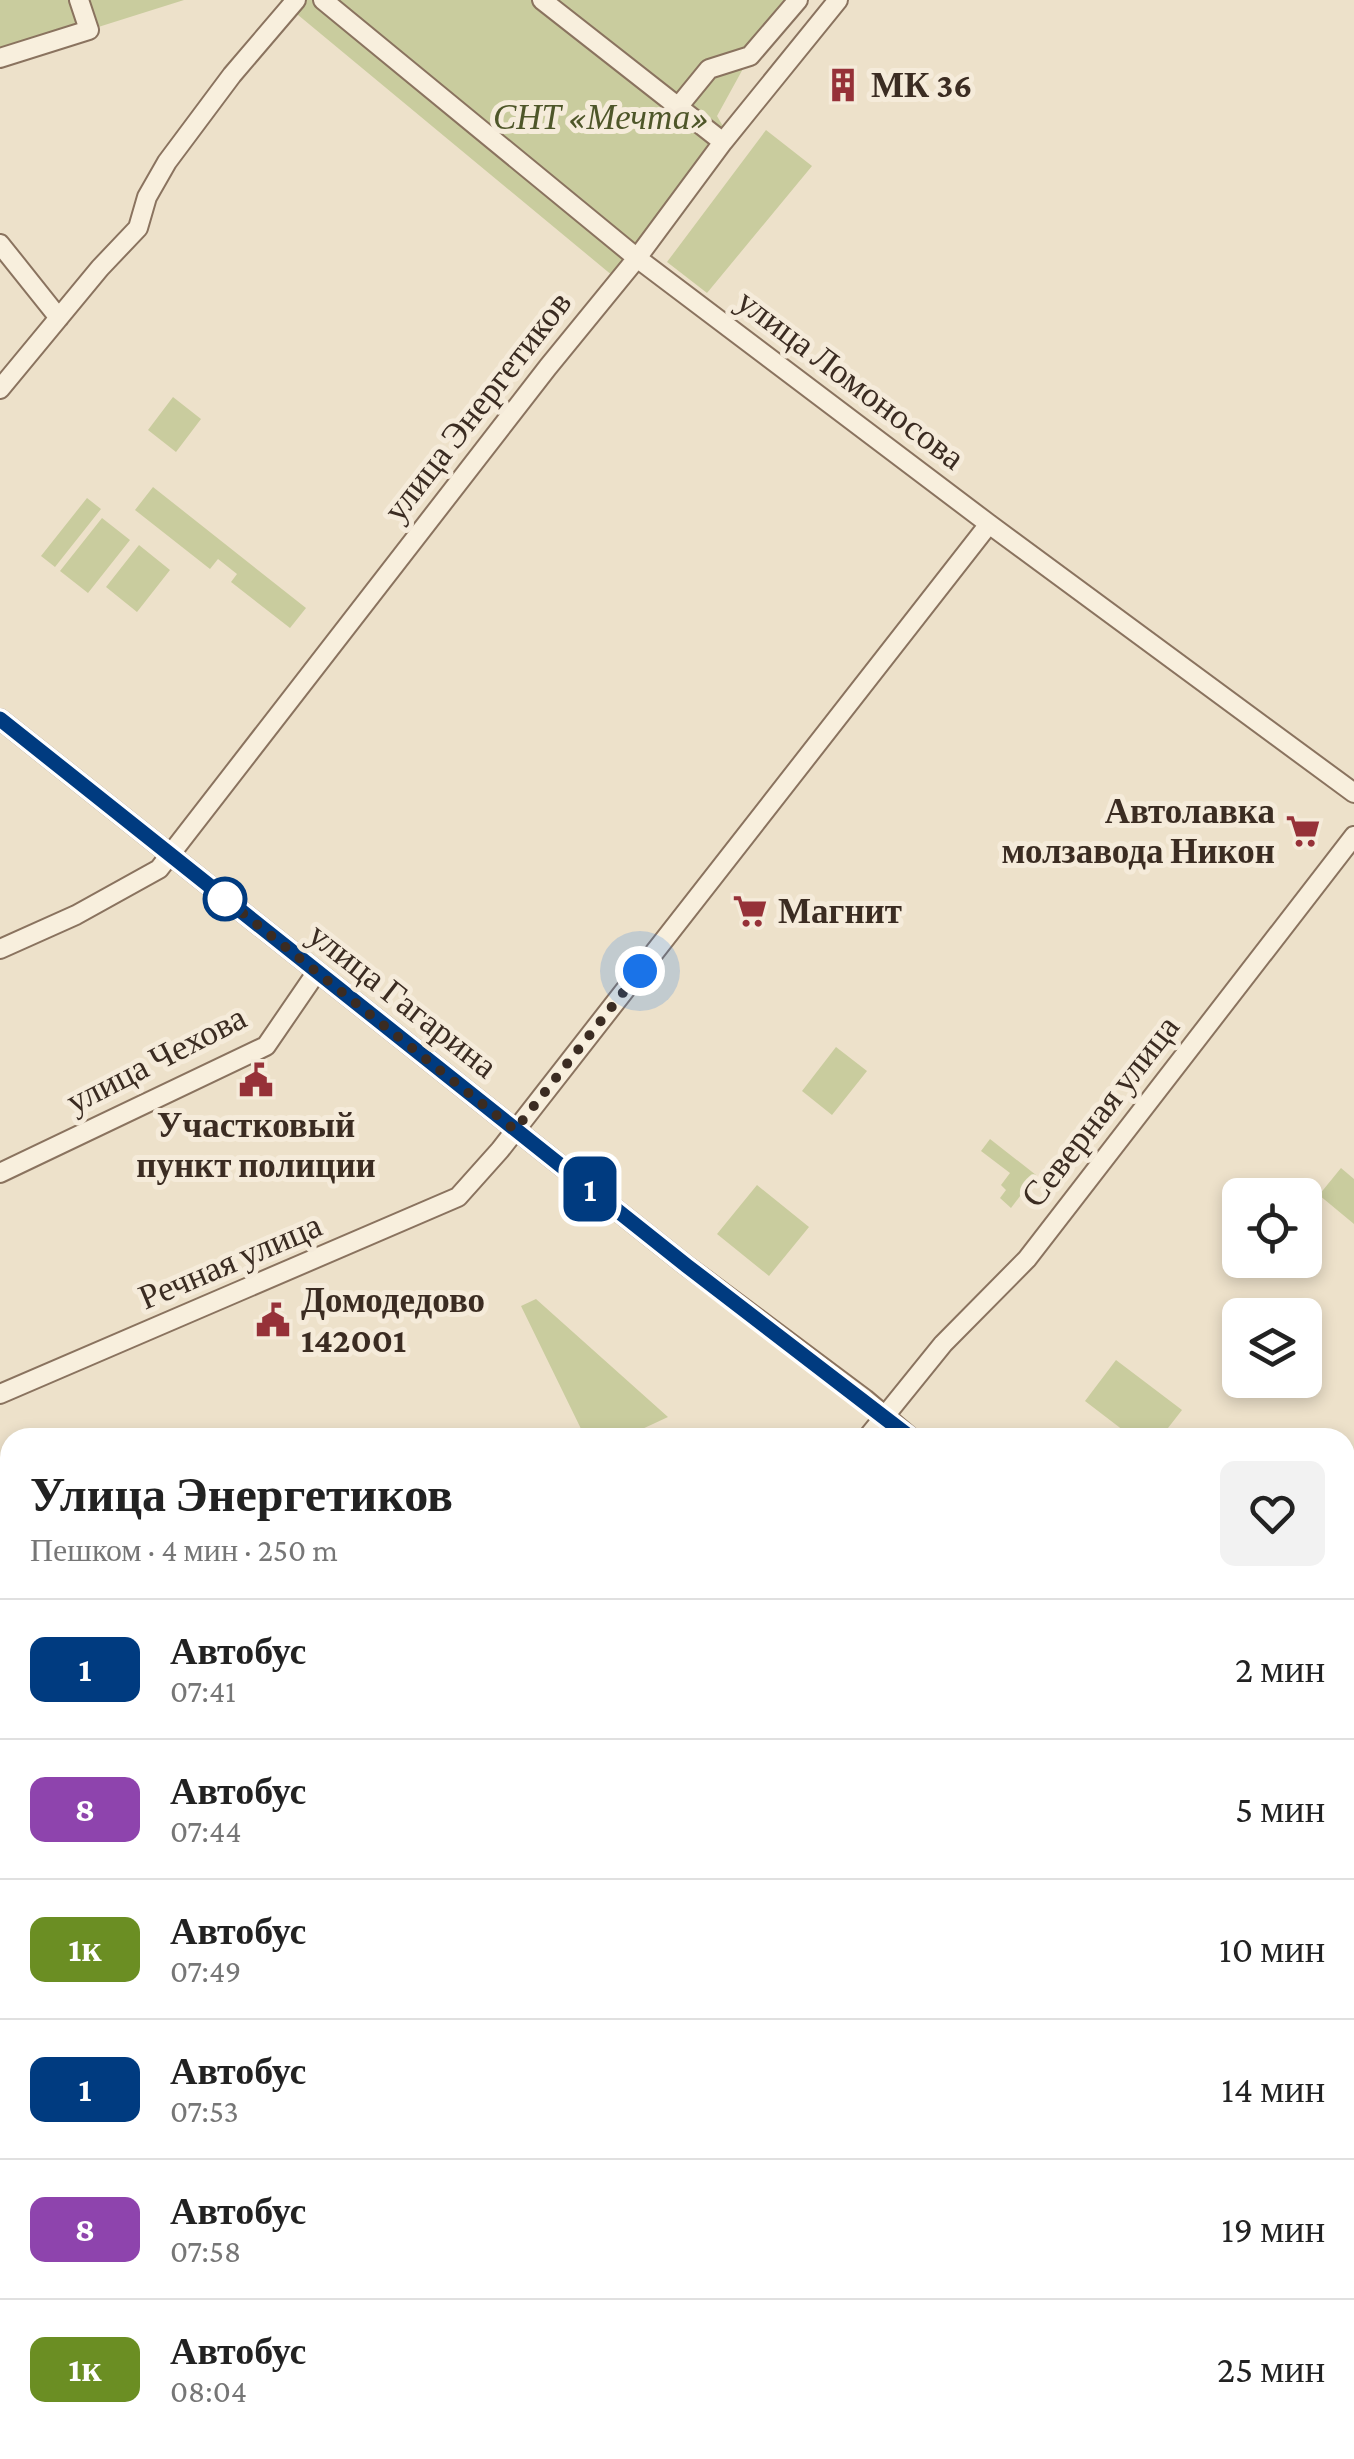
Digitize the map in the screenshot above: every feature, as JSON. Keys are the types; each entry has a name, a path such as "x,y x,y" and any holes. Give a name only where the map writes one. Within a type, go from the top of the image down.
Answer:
{"street":[{"path":"0,58 89,30 78,0"},
{"path":"0,390 138,228 147,197 167,162 232,74 296,0"},
{"name":"улица Ломоносова","path":"323,0 638,258 989,524 1354,792"},
{"path":"542,0 723,142"},
{"path":"678,107 709,69 750,56 798,0"},
{"name":"улица Энергетиков","path":"0,949 76,915 159,869 525,396 638,258 723,142 838,0"},
{"path":"0,244 59,318"},
{"name":"Речная улица","path":"0,1394 458,1198 989,524"},
{"name":"улица Гагарина","path":"0,719 687,1266 900,1428"},
{"name":"Северная улица","path":"876,1428 943,1344 1027,1259 1354,836"},
{"name":"улица Чехова","path":"0,1174 266,1046 316,973"}],"green space":[{"path":"0,0 184,0 0,58"},
{"name":"СНТ «Мечта»","path":"280,0 798,0 750,56 717,116 731,140 619,281"},
{"path":"766,130 812,166 707,293 667,262"},
{"path":"173,397 201,419 176,452 148,430"},
{"path":"153,487 306,608 290,628 231,582 237,574 218,559 210,569 135,510"},
{"path":"87,498 101,509 55,567 41,556"},
{"path":"102,518 130,540 88,593 60,571"},
{"path":"139,545 170,570 137,612 106,587"},
{"path":"836,1047 867,1071 832,1115 802,1091"},
{"path":"990,1139 1036,1175 1011,1208 1000,1198 1006,1190 1001,1185 1010,1173 981,1151"},
{"path":"1341,1168 1354,1179 1354,1224 1322,1197 1322,1191"},
{"path":"757,1185 809,1227 769,1276 717,1234"},
{"path":"536,1299 668,1417 644,1428 581,1428 521,1306"},
{"path":"1116,1360 1182,1410 1168,1428 1120,1428 1085,1401"}],"bus line":[{"name":"1","path":"0,719 687,1266 899,1428"}],"place":[{"name":"МК 36","path":"843,85"},
{"name":"Автолавка молзавода Никон","path":"1303,831"},
{"name":"Магнит","path":"750,911"},
{"name":"Участковый пункт полиции","path":"256,1080"},
{"name":"Домодедово 142001","path":"273,1320"}],"route":[{"path":"225,899 220,895 515,1130 640,971"}]}
